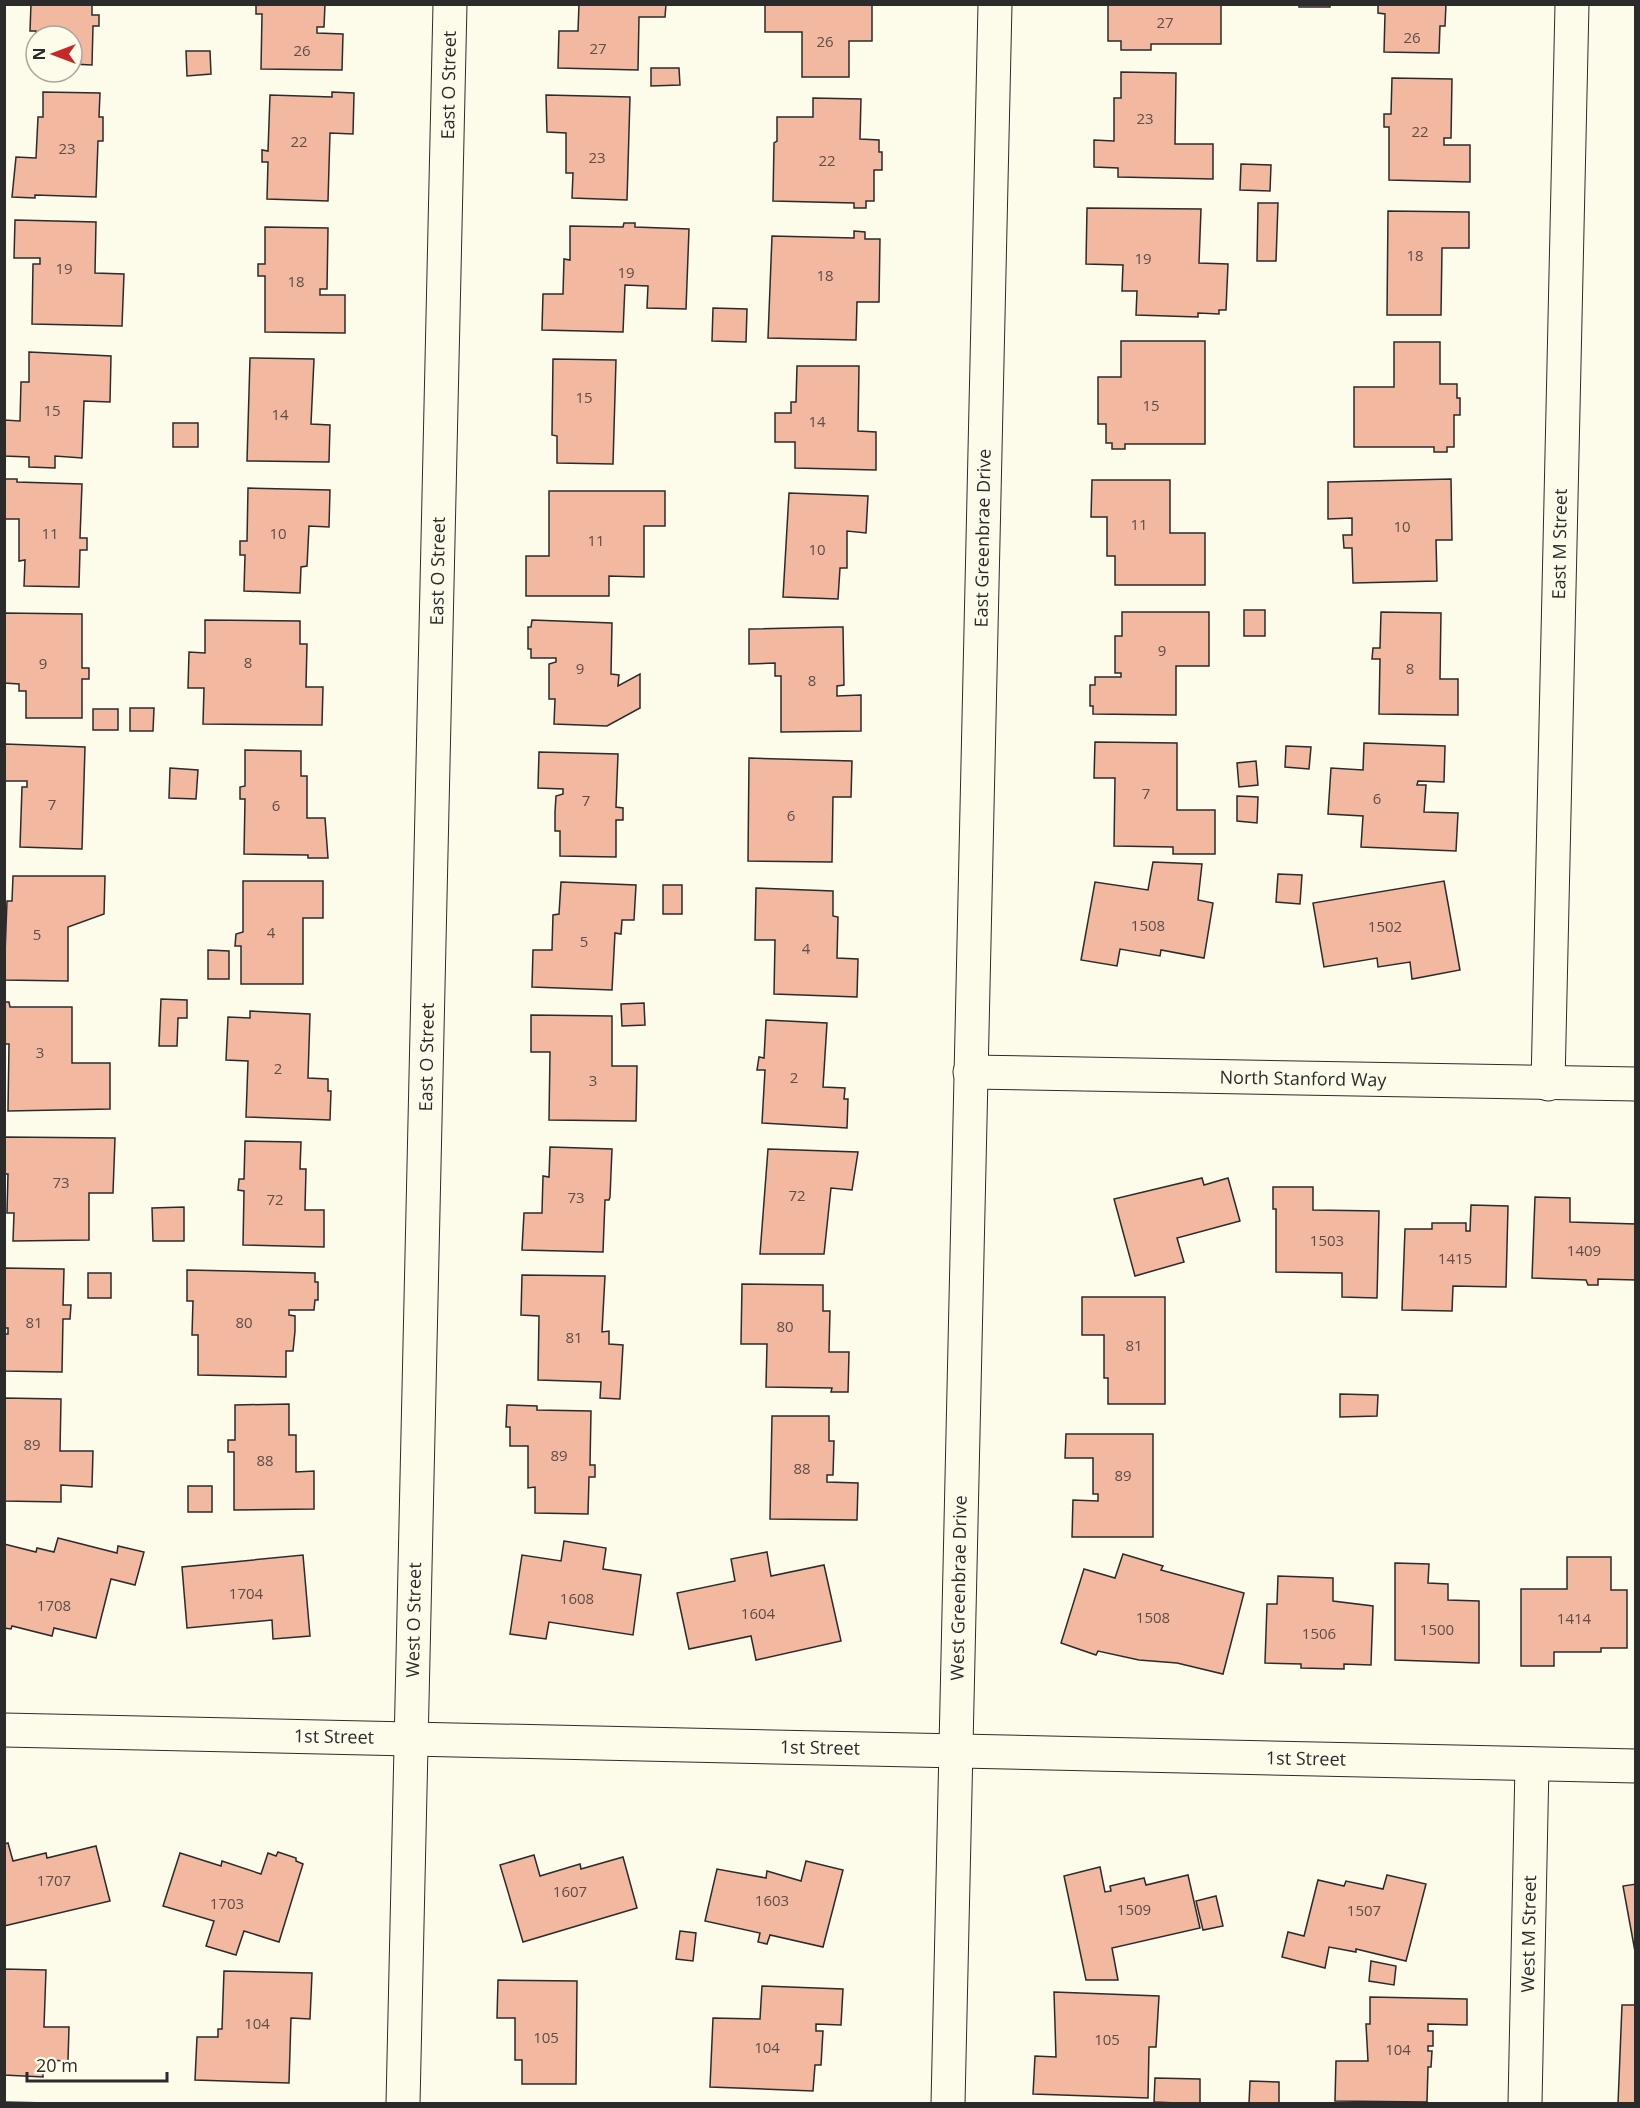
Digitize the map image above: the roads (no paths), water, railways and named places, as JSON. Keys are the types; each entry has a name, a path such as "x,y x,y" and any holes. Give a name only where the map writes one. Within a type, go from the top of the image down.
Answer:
{"street":[{"name":"East O Street","path":"426,1137 450,4"},
{"name":"East Greenbrae Drive","path":"970,1072 995,4"},
{"name":"East M Street","path":"1548,1084 1572,4"},
{"name":"North Stanford Way","path":"970,1072 1635,1084"},
{"name":"West Greenbrae Drive","path":"948,2103 970,1072"},
{"name":"West O Street","path":"403,2103 426,1137"},
{"name":"1st Street","path":"4,1730 1635,1766"},
{"name":"West M Street","path":"1525,2103 1532,1764"}]}
